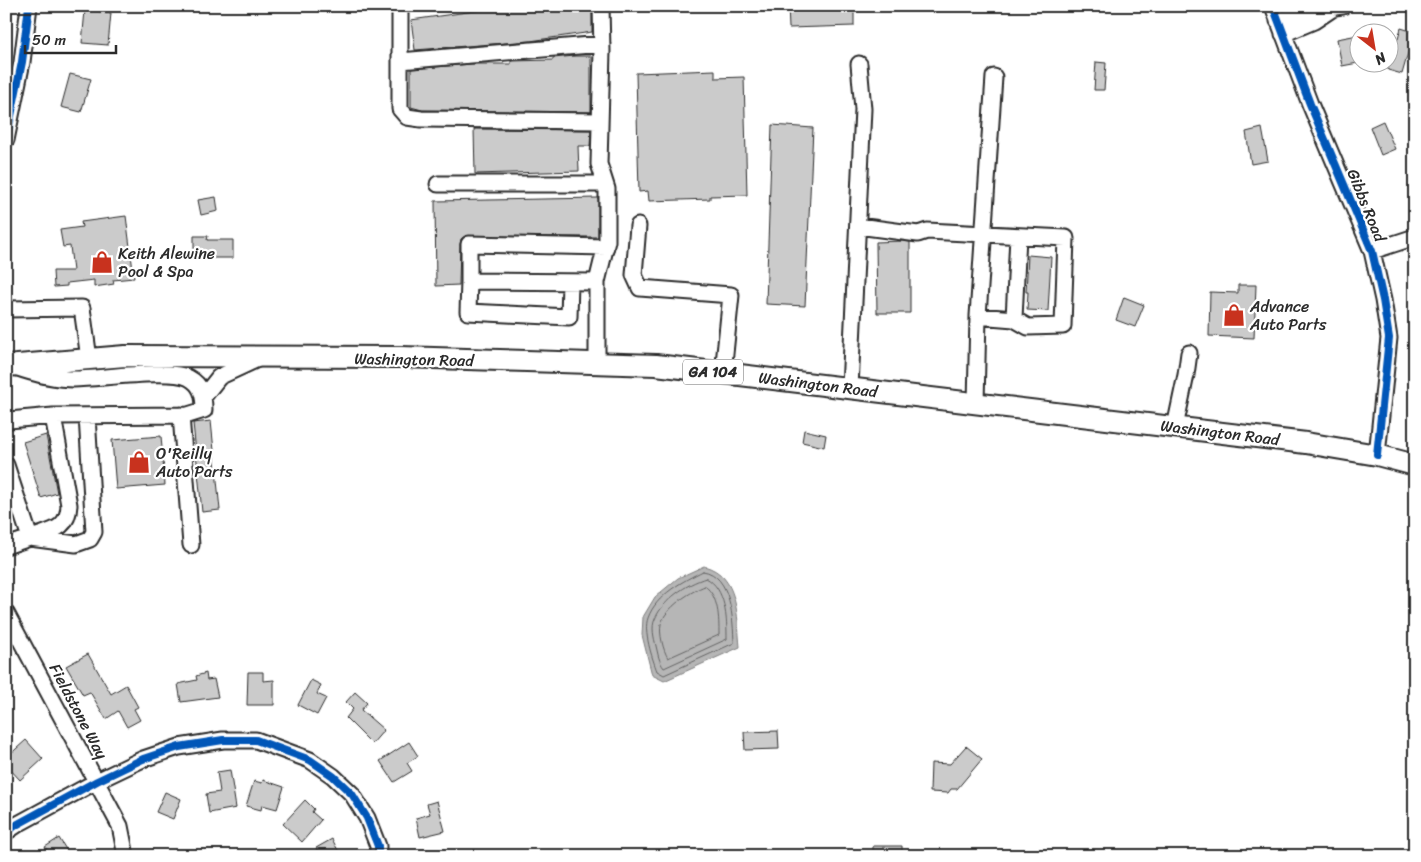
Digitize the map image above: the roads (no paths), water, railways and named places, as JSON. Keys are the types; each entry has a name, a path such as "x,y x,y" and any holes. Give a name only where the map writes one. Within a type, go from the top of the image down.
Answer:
{"main road":[{"name":"Washington Road","path":"8,365 125,356 400,358 656,365 1306,444 1377,455 1415,465"}],"street":[{"path":"6,140 22,62 28,6"},
{"path":"400,6 400,109 407,117 421,119 600,121"},
{"path":"598,363 597,282 606,247 606,189 600,164 601,6"},
{"name":"Gibbs Road","path":"1273,6 1310,104 1372,251 1389,338 1377,455"},
{"path":"1281,27 1310,10 1338,7"},
{"path":"400,60 602,44"},
{"path":"850,388 863,109 859,64"},
{"path":"976,403 978,316 994,77"},
{"path":"438,184 605,184"},
{"path":"638,226 634,275 640,288 731,295 723,373"},
{"path":"858,226 918,234 927,231 1066,238 1063,326 1028,327 1014,319 978,316"},
{"path":"1014,319 1018,236"},
{"path":"1372,251 1415,237"},
{"path":"570,283 569,317 468,312 469,244 606,247"},
{"path":"469,281 597,282"},
{"path":"6,309 82,308 89,359"},
{"path":"1175,427 1189,353"},
{"path":"204,396 219,377 262,357"},
{"path":"6,422 9,420 53,416 188,415 204,410 204,396 201,388 190,378 181,375 154,374 74,379 42,377 8,365"},
{"path":"182,415 191,545"},
{"path":"53,416 69,505 70,544"},
{"path":"30,538 70,544 82,543 90,539 94,532 87,416"},
{"path":"6,465 30,538"},
{"path":"6,546 60,527 69,516"},
{"name":"Fieldstone Way","path":"6,613 120,826 126,856"},
{"path":"6,832 96,781 143,759 179,747 223,740 256,740 310,760 333,776 352,794 367,818 378,846 378,856"}],"water":[{"path":"704,566 724,578 730,587 737,610 740,647 664,681 652,675 642,635 643,617 655,597 678,578"}],"place":[{"name":"Keith Alewine Pool & Spa","path":"102,262"},
{"name":"Advance Auto Parts","path":"1234,315"},
{"name":"O'Reilly Auto Parts","path":"139,462"}]}
